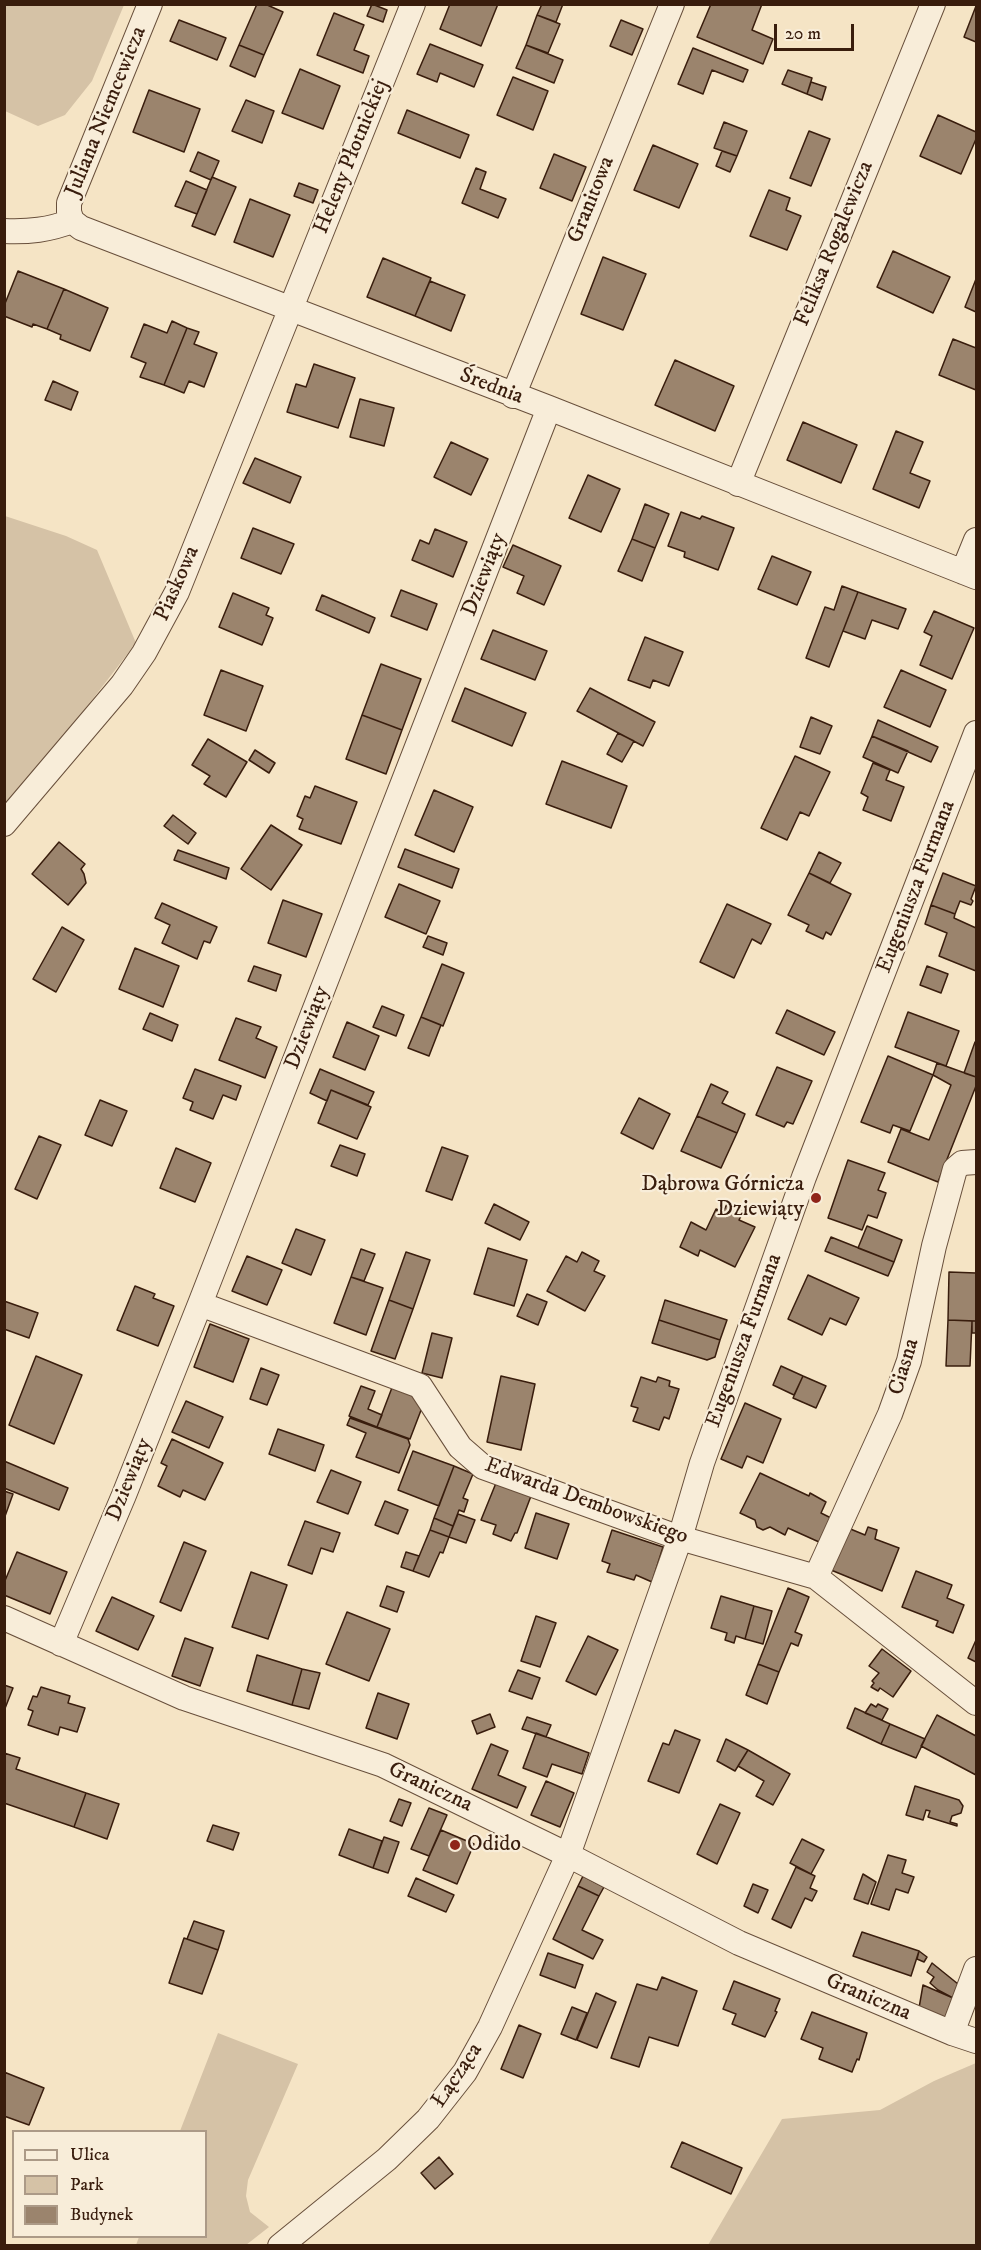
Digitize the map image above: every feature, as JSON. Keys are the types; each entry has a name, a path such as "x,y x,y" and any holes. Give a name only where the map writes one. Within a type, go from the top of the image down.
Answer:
{"street":[{"name":"Juliana Niemcewicza","path":"72,220 69,203 150,4"},
{"name":"Heleny Płotnickiej","path":"290,309 413,4"},
{"name":"Granitowa","path":"513,396 672,4"},
{"name":"Feliksa Rogalewicza","path":"738,484 933,4"},
{"path":"4,231 28,232 55,228 72,220"},
{"name":"Średnia","path":"72,220 81,228 549,408 970,574"},
{"name":"Piaskowa","path":"4,824 122,685 144,653 163,619 177,592 290,309"},
{"name":"Dziewiąty","path":"61,1644 124,1495 200,1304 549,408"},
{"path":"970,574 976,540"},
{"name":"Eugeniusza Furmana","path":"568,1855 680,1538 702,1463 804,1177 976,733"},
{"name":"Ciasna","path":"816,1577 890,1414 909,1361 934,1246 955,1169 962,1163 976,1162"},
{"name":"Edwarda Dembowskiego","path":"200,1304 420,1386 460,1447 483,1467 680,1538 816,1577 976,1703"},
{"name":"Graniczna","path":"4,1618 184,1698 382,1766 568,1855 739,1943 976,2041"},
{"name":"Łącząca","path":"280,2246 387,2158 428,2119 465,2072 490,2027 568,1855"},
{"path":"952,2033 976,1969"}],"green space":[{"path":"5,4 124,5 92,81 65,115 38,126 5,111"},
{"path":"5,516 66,536 97,550 136,643 61,740 5,807"},
{"path":"218,2033 298,2064 248,2180 246,2196 250,2212 269,2227 246,2245 136,2245 139,2238 207,2238 207,2130 180,2130"},
{"path":"976,2063 976,2245 708,2245 782,2119 880,2110 934,2081"}],"building":[{"path":"257,4 265,4 283,12 264,55 239,45"},
{"path":"372,4 387,10 383,22 367,16"},
{"path":"450,4 498,4 481,46 440,29"},
{"path":"542,4 563,4 556,22 537,15"},
{"path":"711,4 762,4 752,30 773,39 763,64 697,37"},
{"path":"976,6 976,42 964,37"},
{"path":"334,13 364,25 354,50 369,56 363,73 317,55"},
{"path":"537,15 560,24 548,53 526,45"},
{"path":"179,20 226,38 217,60 170,41"},
{"path":"621,20 643,29 632,55 610,46"},
{"path":"430,44 483,65 474,87 440,73 437,82 417,74"},
{"path":"239,45 264,55 255,77 230,66"},
{"path":"526,45 563,60 554,83 516,68"},
{"path":"693,48 748,70 743,82 712,70 703,94 678,84"},
{"path":"300,69 340,86 323,129 282,113"},
{"path":"788,70 812,78 807,94 782,84"},
{"path":"513,77 548,91 533,130 497,115"},
{"path":"811,82 826,87 822,100 807,94"},
{"path":"149,90 200,109 184,152 133,132"},
{"path":"246,100 274,111 262,143 232,131"},
{"path":"407,110 469,135 460,158 398,133"},
{"path":"938,115 976,132 976,139 961,174 920,156"},
{"path":"724,122 747,131 737,156 714,148"},
{"path":"809,131 830,139 811,186 790,178"},
{"path":"653,145 698,164 679,208 634,190"},
{"path":"722,151 737,156 730,172 716,166"},
{"path":"198,152 219,161 211,180 190,171"},
{"path":"554,154 586,167 572,201 540,188"},
{"path":"476,168 486,172 480,189 506,199 498,218 462,203"},
{"path":"212,177 236,187 215,235 192,226"},
{"path":"186,181 207,190 197,214 175,206"},
{"path":"299,183 318,190 313,203 294,196"},
{"path":"769,190 790,198 786,210 801,216 787,250 750,236"},
{"path":"250,199 290,215 273,257 234,242"},
{"path":"893,251 950,277 933,313 877,287"},
{"path":"603,257 646,274 623,330 581,314"},
{"path":"383,258 431,278 415,316 367,297"},
{"path":"18,271 64,289 47,329 33,324 32,327 4,316 4,306"},
{"path":"976,279 976,312 965,307"},
{"path":"430,281 465,295 451,331 415,316"},
{"path":"64,289 108,308 90,351 60,339 61,335 47,329"},
{"path":"172,321 187,328 164,385 140,377 146,363 131,357 144,324 167,333"},
{"path":"187,328 199,332 194,344 217,353 204,387 189,381 184,393 164,385"},
{"path":"953,339 976,348 976,390 939,375"},
{"path":"675,360 734,386 715,431 655,405"},
{"path":"314,364 355,378 338,428 287,412 296,384 306,387"},
{"path":"53,381 78,392 71,410 45,400"},
{"path":"360,399 394,408 384,446 350,437"},
{"path":"803,422 857,445 841,483 787,460"},
{"path":"896,431 923,442 910,473 930,481 919,508 873,489"},
{"path":"451,442 488,459 471,495 434,477"},
{"path":"255,458 301,477 290,503 243,483"},
{"path":"588,475 620,489 601,532 569,518"},
{"path":"645,504 669,514 655,548 632,539"},
{"path":"681,512 700,519 702,516 734,528 718,570 684,557 685,552 668,546"},
{"path":"253,528 294,544 281,574 241,558"},
{"path":"435,529 467,542 453,577 412,560 420,540 429,544"},
{"path":"632,539 655,548 642,581 618,571"},
{"path":"513,545 561,566 544,605 517,593 524,576 503,567"},
{"path":"772,556 811,572 797,605 758,589"},
{"path":"842,586 858,592 829,667 806,658 825,607 834,610"},
{"path":"401,590 437,604 427,630 391,616"},
{"path":"858,592 906,609 898,629 872,620 865,639 843,631"},
{"path":"233,593 269,608 266,615 273,618 262,645 219,627"},
{"path":"322,595 375,618 369,633 316,610"},
{"path":"934,611 974,628 952,679 920,665 932,636 924,632"},
{"path":"493,630 547,651 535,680 481,659"},
{"path":"645,637 683,652 669,686 653,680 650,688 628,680"},
{"path":"381,664 421,679 402,730 362,715"},
{"path":"221,670 263,686 246,731 204,715"},
{"path":"901,670 946,690 930,727 884,707"},
{"path":"465,688 526,713 512,746 452,721"},
{"path":"590,688 655,722 643,746 577,711"},
{"path":"362,715 402,730 386,774 346,759"},
{"path":"811,717 832,726 820,754 800,747"},
{"path":"878,720 938,747 931,762 872,736"},
{"path":"618,733 634,741 622,762 607,754"},
{"path":"872,736 908,751 898,773 863,757"},
{"path":"208,739 247,762 226,797 204,784 210,776 192,765"},
{"path":"255,750 275,763 269,773 249,760"},
{"path":"795,756 830,772 809,816 800,812 787,840 761,828"},
{"path":"562,761 627,786 611,828 546,804"},
{"path":"873,763 890,770 886,780 904,787 891,821 863,810 868,797 861,793"},
{"path":"315,786 357,802 341,844 299,829 303,819 297,816 305,796 310,798"},
{"path":"434,790 473,807 454,852 415,835"},
{"path":"173,815 196,833 188,844 164,826"},
{"path":"271,825 302,845 271,890 241,869"},
{"path":"59,842 85,864 81,869 86,883 68,905 32,874"},
{"path":"405,849 459,869 452,888 398,867"},
{"path":"178,850 229,868 226,879 174,860"},
{"path":"819,852 841,863 830,883 809,873"},
{"path":"809,873 851,894 831,935 826,932 823,939 806,931 809,925 788,915"},
{"path":"943,873 976,886 971,905 960,901 955,914 931,905"},
{"path":"399,884 440,901 426,934 385,917"},
{"path":"283,900 322,914 306,957 268,943"},
{"path":"162,903 217,927 210,943 204,941 197,959 162,943 170,925 155,918"},
{"path":"727,904 771,924 761,944 752,939 734,978 700,962"},
{"path":"931,905 955,914 954,918 976,928 976,971 939,956 947,933 925,924"},
{"path":"62,927 84,940 56,992 33,979"},
{"path":"428,936 447,943 443,955 423,947"},
{"path":"135,948 179,966 163,1007 119,989"},
{"path":"442,964 464,973 443,1026 421,1017"},
{"path":"254,966 281,975 276,991 248,981"},
{"path":"927,966 948,974 941,993 920,985"},
{"path":"382,1006 404,1015 396,1036 373,1027"},
{"path":"787,1010 835,1032 824,1055 776,1033"},
{"path":"908,1012 959,1031 946,1066 895,1047"},
{"path":"150,1013 178,1025 172,1041 143,1029"},
{"path":"421,1017 441,1025 429,1056 408,1048"},
{"path":"236,1018 261,1027 256,1038 277,1047 265,1078 219,1060"},
{"path":"347,1022 379,1036 365,1070 333,1057"},
{"path":"976,1043 976,1077 964,1073"},
{"path":"888,1056 933,1075 910,1131 893,1125 890,1133 861,1122"},
{"path":"937,1063 976,1077 976,1086 938,1182 888,1162 901,1129 929,1140 951,1085 933,1075"},
{"path":"777,1067 812,1081 793,1124 787,1122 784,1127 756,1115"},
{"path":"195,1069 241,1086 236,1100 223,1095 213,1119 190,1110 193,1102 183,1098"},
{"path":"320,1069 374,1092 368,1105 331,1090 327,1101 310,1093"},
{"path":"711,1084 728,1092 722,1103 745,1114 737,1133 697,1116"},
{"path":"331,1090 371,1107 357,1139 318,1123"},
{"path":"639,1098 670,1114 653,1149 621,1133"},
{"path":"100,1100 127,1111 112,1146 85,1135"},
{"path":"697,1116 737,1133 721,1168 681,1151"},
{"path":"39,1136 61,1145 37,1199 15,1189"},
{"path":"340,1145 365,1154 357,1176 331,1166"},
{"path":"442,1147 468,1156 452,1200 426,1191"},
{"path":"176,1148 211,1163 195,1202 160,1188"},
{"path":"848,1160 885,1173 878,1190 886,1193 877,1218 868,1215 862,1230 828,1218"},
{"path":"494,1204 529,1222 520,1240 485,1223"},
{"path":"727,1204 743,1212 739,1220 755,1227 735,1267 700,1250 698,1256 680,1247 691,1222 706,1230 716,1209 723,1212"},
{"path":"867,1226 902,1240 894,1262 858,1248"},
{"path":"296,1229 325,1240 311,1275 282,1263"},
{"path":"831,1237 894,1262 888,1276 825,1251"},
{"path":"488,1248 527,1260 514,1306 474,1294"},
{"path":"361,1249 375,1254 364,1281 351,1277"},
{"path":"406,1252 430,1260 413,1309 389,1300"},
{"path":"582,1252 599,1261 594,1271 605,1276 585,1311 547,1291 566,1256 577,1262"},
{"path":"247,1256 282,1270 267,1305 232,1291"},
{"path":"949,1272 976,1273 976,1321 948,1320"},
{"path":"808,1275 859,1298 846,1325 830,1318 822,1335 788,1319"},
{"path":"351,1277 383,1288 366,1335 334,1323"},
{"path":"135,1286 155,1294 153,1298 174,1306 158,1346 117,1330"},
{"path":"527,1294 547,1302 538,1325 517,1316"},
{"path":"389,1300 413,1309 395,1359 371,1351"},
{"path":"665,1300 727,1320 720,1340 659,1320"},
{"path":"4,1301 38,1313 29,1338 4,1329"},
{"path":"659,1320 720,1340 715,1357 707,1360 652,1343"},
{"path":"948,1320 972,1321 970,1366 946,1366"},
{"path":"972,1321 976,1321 976,1333 972,1333"},
{"path":"210,1324 249,1339 233,1382 194,1367"},
{"path":"432,1333 452,1338 442,1378 422,1373"},
{"path":"36,1356 82,1375 54,1444 9,1425"},
{"path":"781,1366 803,1376 794,1395 773,1385"},
{"path":"261,1368 279,1375 267,1405 250,1399"},
{"path":"501,1376 535,1384 521,1450 487,1442"},
{"path":"803,1376 826,1386 816,1408 793,1398"},
{"path":"641,1377 656,1382 658,1377 670,1381 669,1386 679,1389 669,1419 664,1417 659,1430 633,1421 638,1408 631,1406"},
{"path":"393,1385 418,1395 423,1405 410,1439 377,1427"},
{"path":"361,1386 375,1391 368,1409 382,1415 377,1427 349,1416"},
{"path":"186,1401 223,1417 209,1448 172,1432"},
{"path":"745,1403 781,1419 763,1463 747,1456 742,1468 721,1459"},
{"path":"350,1418 408,1439 410,1445 399,1473 356,1457 366,1433 347,1425"},
{"path":"278,1429 324,1445 315,1471 269,1454"},
{"path":"172,1439 223,1463 205,1500 183,1490 180,1497 158,1486 167,1466 161,1463"},
{"path":"413,1451 454,1466 439,1506 398,1490"},
{"path":"4,1461 68,1488 59,1510 4,1488"},
{"path":"454,1466 473,1474 463,1498 468,1500 464,1512 459,1510 453,1526 434,1518"},
{"path":"331,1470 361,1482 348,1514 317,1502"},
{"path":"760,1473 809,1496 810,1493 826,1502 821,1513 831,1518 819,1542 788,1528 785,1535 770,1527 763,1530 757,1527 755,1520 740,1513"},
{"path":"496,1483 531,1496 517,1533 511,1541 493,1534 496,1525 481,1520"},
{"path":"4,1491 13,1494 4,1519"},
{"path":"385,1501 408,1510 398,1534 375,1525"},
{"path":"536,1513 569,1524 557,1559 525,1548"},
{"path":"458,1514 475,1520 466,1543 449,1537"},
{"path":"434,1518 453,1526 449,1537 430,1530"},
{"path":"305,1521 340,1533 333,1552 321,1548 312,1574 288,1565"},
{"path":"868,1527 877,1530 875,1539 899,1548 882,1591 831,1570 848,1528 865,1535"},
{"path":"430,1530 449,1537 429,1577 413,1571"},
{"path":"612,1530 663,1547 652,1582 636,1575 634,1580 607,1572 610,1564 602,1561"},
{"path":"184,1542 206,1551 181,1611 160,1602"},
{"path":"17,1552 67,1572 50,1614 4,1595 4,1583"},
{"path":"406,1552 419,1556 413,1571 401,1567"},
{"path":"916,1571 952,1585 947,1598 964,1605 953,1633 936,1626 938,1621 902,1607"},
{"path":"251,1572 287,1585 268,1639 232,1627"},
{"path":"387,1586 404,1592 397,1612 380,1606"},
{"path":"788,1588 809,1597 795,1632 802,1635 798,1646 791,1643 779,1672 758,1664"},
{"path":"721,1596 754,1606 745,1639 736,1636 734,1643 725,1640 727,1633 711,1628"},
{"path":"112,1597 154,1616 138,1650 96,1631"},
{"path":"754,1606 772,1611 763,1644 745,1639"},
{"path":"347,1612 390,1629 369,1681 326,1664"},
{"path":"536,1616 556,1623 540,1667 521,1661"},
{"path":"588,1636 618,1650 596,1695 566,1681"},
{"path":"185,1638 213,1648 200,1686 172,1676"},
{"path":"976,1640 976,1662 968,1658"},
{"path":"882,1649 911,1671 893,1697 880,1688 878,1691 871,1687 874,1683 872,1681 879,1673 869,1666"},
{"path":"257,1655 302,1669 292,1705 247,1691"},
{"path":"758,1664 779,1672 767,1704 746,1695"},
{"path":"302,1669 320,1673 309,1709 292,1705"},
{"path":"518,1670 540,1678 532,1699 509,1691"},
{"path":"4,1685 13,1688 4,1711"},
{"path":"41,1687 70,1696 68,1703 85,1708 77,1732 60,1727 58,1735 28,1725 33,1711 28,1709 33,1696 37,1697"},
{"path":"378,1693 409,1704 397,1739 366,1728"},
{"path":"871,1704 876,1707 878,1704 888,1709 882,1720 865,1713"},
{"path":"855,1708 890,1724 881,1744 847,1728"},
{"path":"490,1714 495,1727 477,1734 472,1721"},
{"path":"937,1715 976,1736 976,1775 921,1746"},
{"path":"527,1717 551,1725 546,1737 522,1729"},
{"path":"890,1724 925,1739 916,1758 881,1744"},
{"path":"675,1730 700,1740 679,1793 648,1781 663,1743 669,1745"},
{"path":"536,1733 589,1753 582,1774 552,1764 547,1777 523,1768"},
{"path":"726,1739 748,1750 735,1771 717,1761"},
{"path":"491,1744 508,1751 498,1775 526,1787 517,1808 472,1789"},
{"path":"748,1750 790,1774 773,1805 756,1796 764,1781 738,1766"},
{"path":"4,1753 20,1758 16,1769 86,1793 74,1827 4,1803"},
{"path":"546,1781 574,1793 560,1827 531,1815"},
{"path":"915,1786 959,1800 963,1806 961,1813 952,1816 950,1822 957,1826 928,1817 930,1811 926,1810 923,1820 906,1815"},
{"path":"86,1793 119,1804 107,1839 74,1827"},
{"path":"399,1799 411,1803 402,1826 390,1821"},
{"path":"720,1804 740,1813 717,1864 697,1854"},
{"path":"429,1808 447,1815 429,1856 411,1849"},
{"path":"213,1825 239,1833 233,1850 207,1841"},
{"path":"349,1829 382,1841 373,1868 339,1855"},
{"path":"441,1830 474,1844 457,1884 423,1870"},
{"path":"384,1837 399,1842 388,1873 373,1868"},
{"path":"802,1839 824,1850 811,1874 790,1863"},
{"path":"888,1855 906,1860 902,1873 914,1877 908,1893 896,1889 889,1910 871,1904"},
{"path":"796,1867 815,1876 810,1888 817,1891 812,1901 805,1898 791,1928 772,1919"},
{"path":"863,1874 876,1882 868,1904 854,1899"},
{"path":"583,1876 604,1887 599,1896 578,1886"},
{"path":"416,1878 454,1895 446,1912 408,1896"},
{"path":"753,1884 768,1890 758,1913 744,1906"},
{"path":"578,1886 599,1896 582,1930 603,1940 593,1959 553,1939"},
{"path":"194,1921 224,1931 218,1950 187,1939"},
{"path":"862,1932 919,1951 911,1976 853,1956"},
{"path":"184,1938 218,1950 202,1994 169,1983"},
{"path":"919,1951 927,1957 924,1962 917,1959"},
{"path":"548,1953 583,1965 575,1988 540,1975"},
{"path":"932,1963 958,1984 953,1998 930,1983 934,1977 927,1972"},
{"path":"662,1977 697,1991 678,2046 649,2037 639,2067 611,2058 637,1984 657,1990"},
{"path":"734,1981 780,1999 775,2011 777,2012 765,2037 732,2024 736,2014 723,2009"},
{"path":"923,1985 953,1998 945,2018 919,2008"},
{"path":"596,1993 616,2002 597,2048 577,2040"},
{"path":"572,2007 587,2013 576,2040 561,2034"},
{"path":"812,2012 867,2033 859,2060 857,2059 852,2072 819,2059 823,2048 801,2039"},
{"path":"519,2025 541,2034 523,2078 501,2069"},
{"path":"4,2072 44,2088 29,2125 4,2116"},
{"path":"682,2142 742,2168 731,2194 671,2167"},
{"path":"439,2157 453,2174 435,2189 421,2173"}],"place":[{"name":"Dąbrowa Górnicza Dziewiąty","path":"816,1198"},
{"name":"Odido","path":"455,1845"}]}
